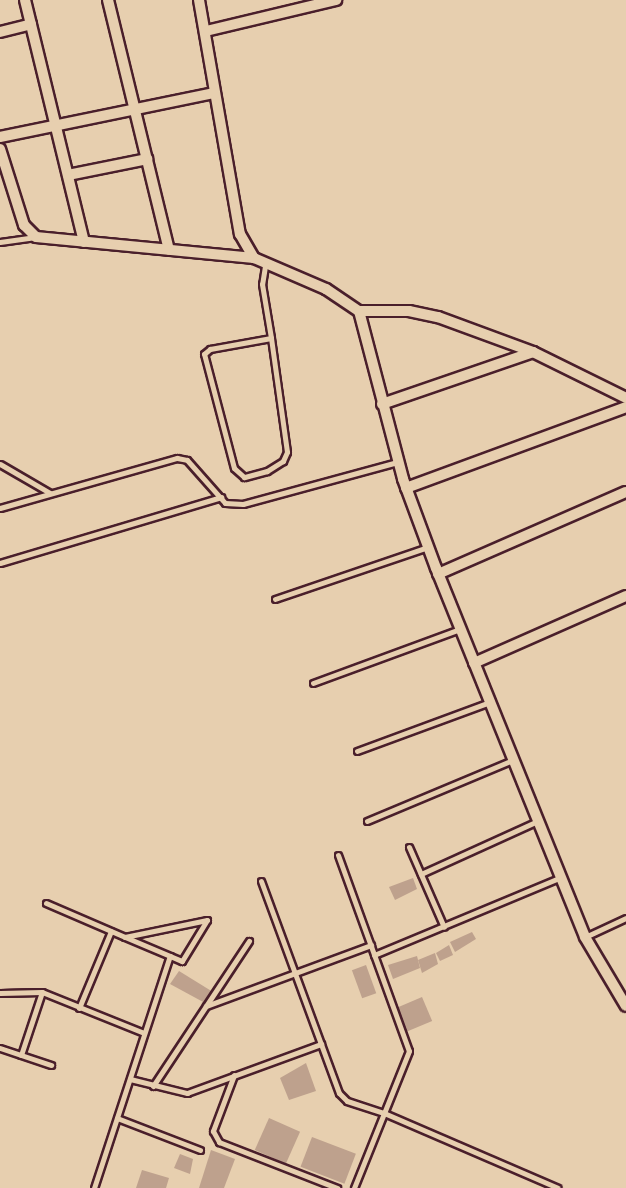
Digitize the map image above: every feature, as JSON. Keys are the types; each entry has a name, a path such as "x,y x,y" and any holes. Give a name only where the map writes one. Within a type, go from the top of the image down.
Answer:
{"street":[{"path":"25,0 84,242"},
{"path":"108,0 169,250"},
{"path":"199,0 240,234 254,258 265,266 326,289 359,311 409,311 438,317 533,352 626,398"},
{"path":"206,31 336,0"},
{"path":"0,32 31,23"},
{"path":"0,137 134,107 215,93"},
{"path":"0,149 24,225 36,237 254,258"},
{"path":"68,175 147,159"},
{"path":"359,311 398,462 438,574 585,937 622,990 626,1006"},
{"path":"382,404 533,352"},
{"path":"406,488 626,407"},
{"path":"438,574 626,492"},
{"path":"474,663 626,596"}],"lane":[{"path":"21,239 24,225"},
{"path":"0,242 36,237"},
{"path":"265,266 262,284 271,338 287,452 283,461 267,471 244,477 234,468 204,354 210,349 271,338"},
{"path":"0,508 177,458 187,460 226,503 243,504 398,462"},
{"path":"0,464 50,493"},
{"path":"0,563 221,497"},
{"path":"275,599 428,547"},
{"path":"313,683 460,629"},
{"path":"357,751 490,702"},
{"path":"367,821 513,760"},
{"path":"421,874 538,821"},
{"path":"409,848 444,927"},
{"path":"338,855 409,1051 354,1188"},
{"path":"374,955 561,877"},
{"path":"261,881 339,1093 347,1101 384,1113 558,1188"},
{"path":"46,904 182,961 207,920 125,937"},
{"path":"585,937 626,918"},
{"path":"79,1008 111,931"},
{"path":"153,1086 249,941"},
{"path":"206,1006 371,945"},
{"path":"94,1188 170,956"},
{"path":"21,1055 41,992"},
{"path":"0,993 41,992 144,1033"},
{"path":"130,1079 187,1093 321,1044"},
{"path":"0,1048 51,1065"},
{"path":"234,1075 213,1131 219,1142 337,1188"},
{"path":"117,1118 200,1150"}],"building":[{"path":"413,878 417,889 395,900 389,887"},
{"path":"472,932 476,939 455,952 450,942"},
{"path":"449,945 453,955 440,961 436,953"},
{"path":"435,953 438,964 422,973 418,960"},
{"path":"417,956 420,968 393,979 388,965"},
{"path":"366,965 376,993 362,998 352,970"},
{"path":"179,971 213,992 205,1003 170,984"},
{"path":"422,997 432,1021 406,1032 396,1008"},
{"path":"306,1063 316,1091 289,1100 280,1078"},
{"path":"269,1118 300,1132 286,1164 255,1150"},
{"path":"312,1137 356,1154 344,1184 301,1167"},
{"path":"211,1150 235,1159 224,1188 199,1188"},
{"path":"180,1154 193,1159 190,1174 174,1168"},
{"path":"142,1170 169,1178 166,1188 136,1188"}]}
